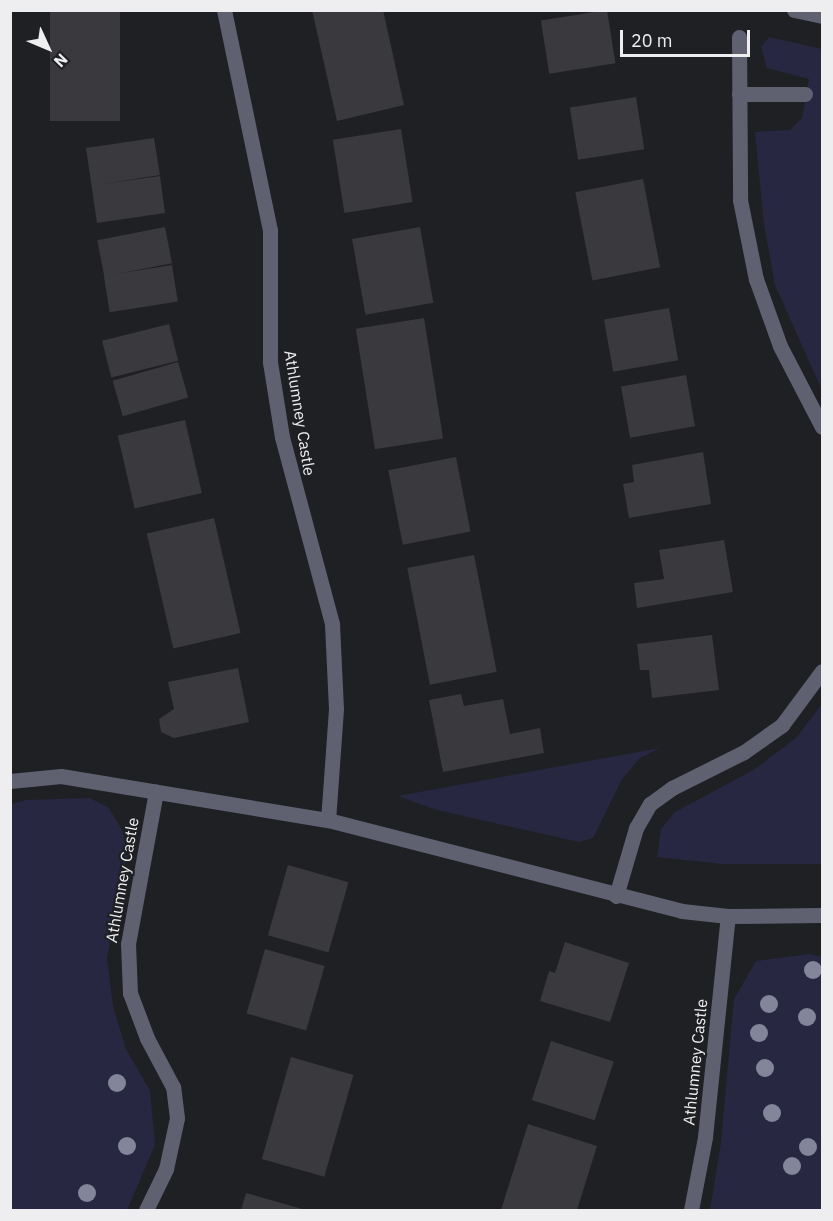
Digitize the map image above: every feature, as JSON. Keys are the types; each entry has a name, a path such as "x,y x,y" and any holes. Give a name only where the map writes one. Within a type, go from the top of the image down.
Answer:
{"street":[{"name":"Athlumney Castle","path":"224,10 270,230 270,362 282,437 332,624 336,709 328,820"},
{"path":"794,10 822,16"},
{"path":"739,37 740,200 756,279 780,346 822,427"},
{"path":"739,94 805,94"},
{"path":"615,896 636,828 650,804 672,788 744,752 782,725 822,671"},
{"path":"10,781 61,776 328,820 615,896 728,916 822,915"},
{"name":"Athlumney Castle","path":"146,1210 166,1169 177,1118 173,1087 130,993 128,944 156,792"},
{"name":"Athlumney Castle","path":"691,1210 705,1137 728,916"}],"shaded area":[{"path":"769,37 822,49 822,390 775,285 764,225 755,132 790,130 802,118 809,79 767,68 761,47"},
{"path":"822,704 822,864 723,864 657,857 661,829 675,812 755,769 796,738"},
{"path":"660,748 640,758 622,779 593,838 579,842 437,810 398,796"},
{"path":"90,798 109,808 123,832 128,853 107,958 113,1007 126,1049 150,1091 155,1145 127,1210 11,1210 11,804 26,800"},
{"path":"809,954 822,957 822,1210 710,1210 721,1142 734,999 756,961"}],"building":[{"path":"50,10 120,10 120,121 50,121"},
{"path":"312,10 383,10 404,105 337,121"},
{"path":"607,10 615,63 549,74 541,20"},
{"path":"636,97 644,149 578,160 570,107"},
{"path":"401,129 413,202 344,213 333,140"},
{"path":"154,138 160,175 102,184 160,176 165,213 97,223 86,148"},
{"path":"643,179 660,267 592,281 575,192"},
{"path":"165,227 172,263 104,276 97,240"},
{"path":"420,227 433,303 365,315 352,239"},
{"path":"172,265 178,302 110,312 104,276"},
{"path":"669,308 678,360 613,372 604,319"},
{"path":"424,318 443,438 375,449 356,329"},
{"path":"169,324 178,361 111,378 102,341"},
{"path":"178,362 188,398 123,416 113,381"},
{"path":"686,375 695,426 630,438 621,386"},
{"path":"185,420 202,493 135,509 118,436"},
{"path":"703,452 711,504 629,518 623,484 634,482 632,465"},
{"path":"456,457 471,532 403,545 388,470"},
{"path":"214,518 241,633 173,648 147,534"},
{"path":"724,540 733,592 637,608 634,583 664,579 659,550"},
{"path":"474,555 497,672 430,685 407,568"},
{"path":"712,635 719,690 652,698 649,670 640,670 637,644"},
{"path":"238,668 249,722 174,738 161,732 159,719 174,709 168,682"},
{"path":"461,694 464,706 503,699 510,734 540,728 544,753 443,772 429,700"},
{"path":"288,865 349,882 328,953 268,935"},
{"path":"565,942 629,963 610,1022 540,1001 549,971 555,973"},
{"path":"265,949 325,966 306,1030 247,1013"},
{"path":"551,1041 614,1061 595,1120 532,1100"},
{"path":"291,1057 353,1075 324,1177 262,1159"},
{"path":"528,1124 597,1146 577,1210 501,1210"},
{"path":"246,1193 306,1210 241,1210"}]}
